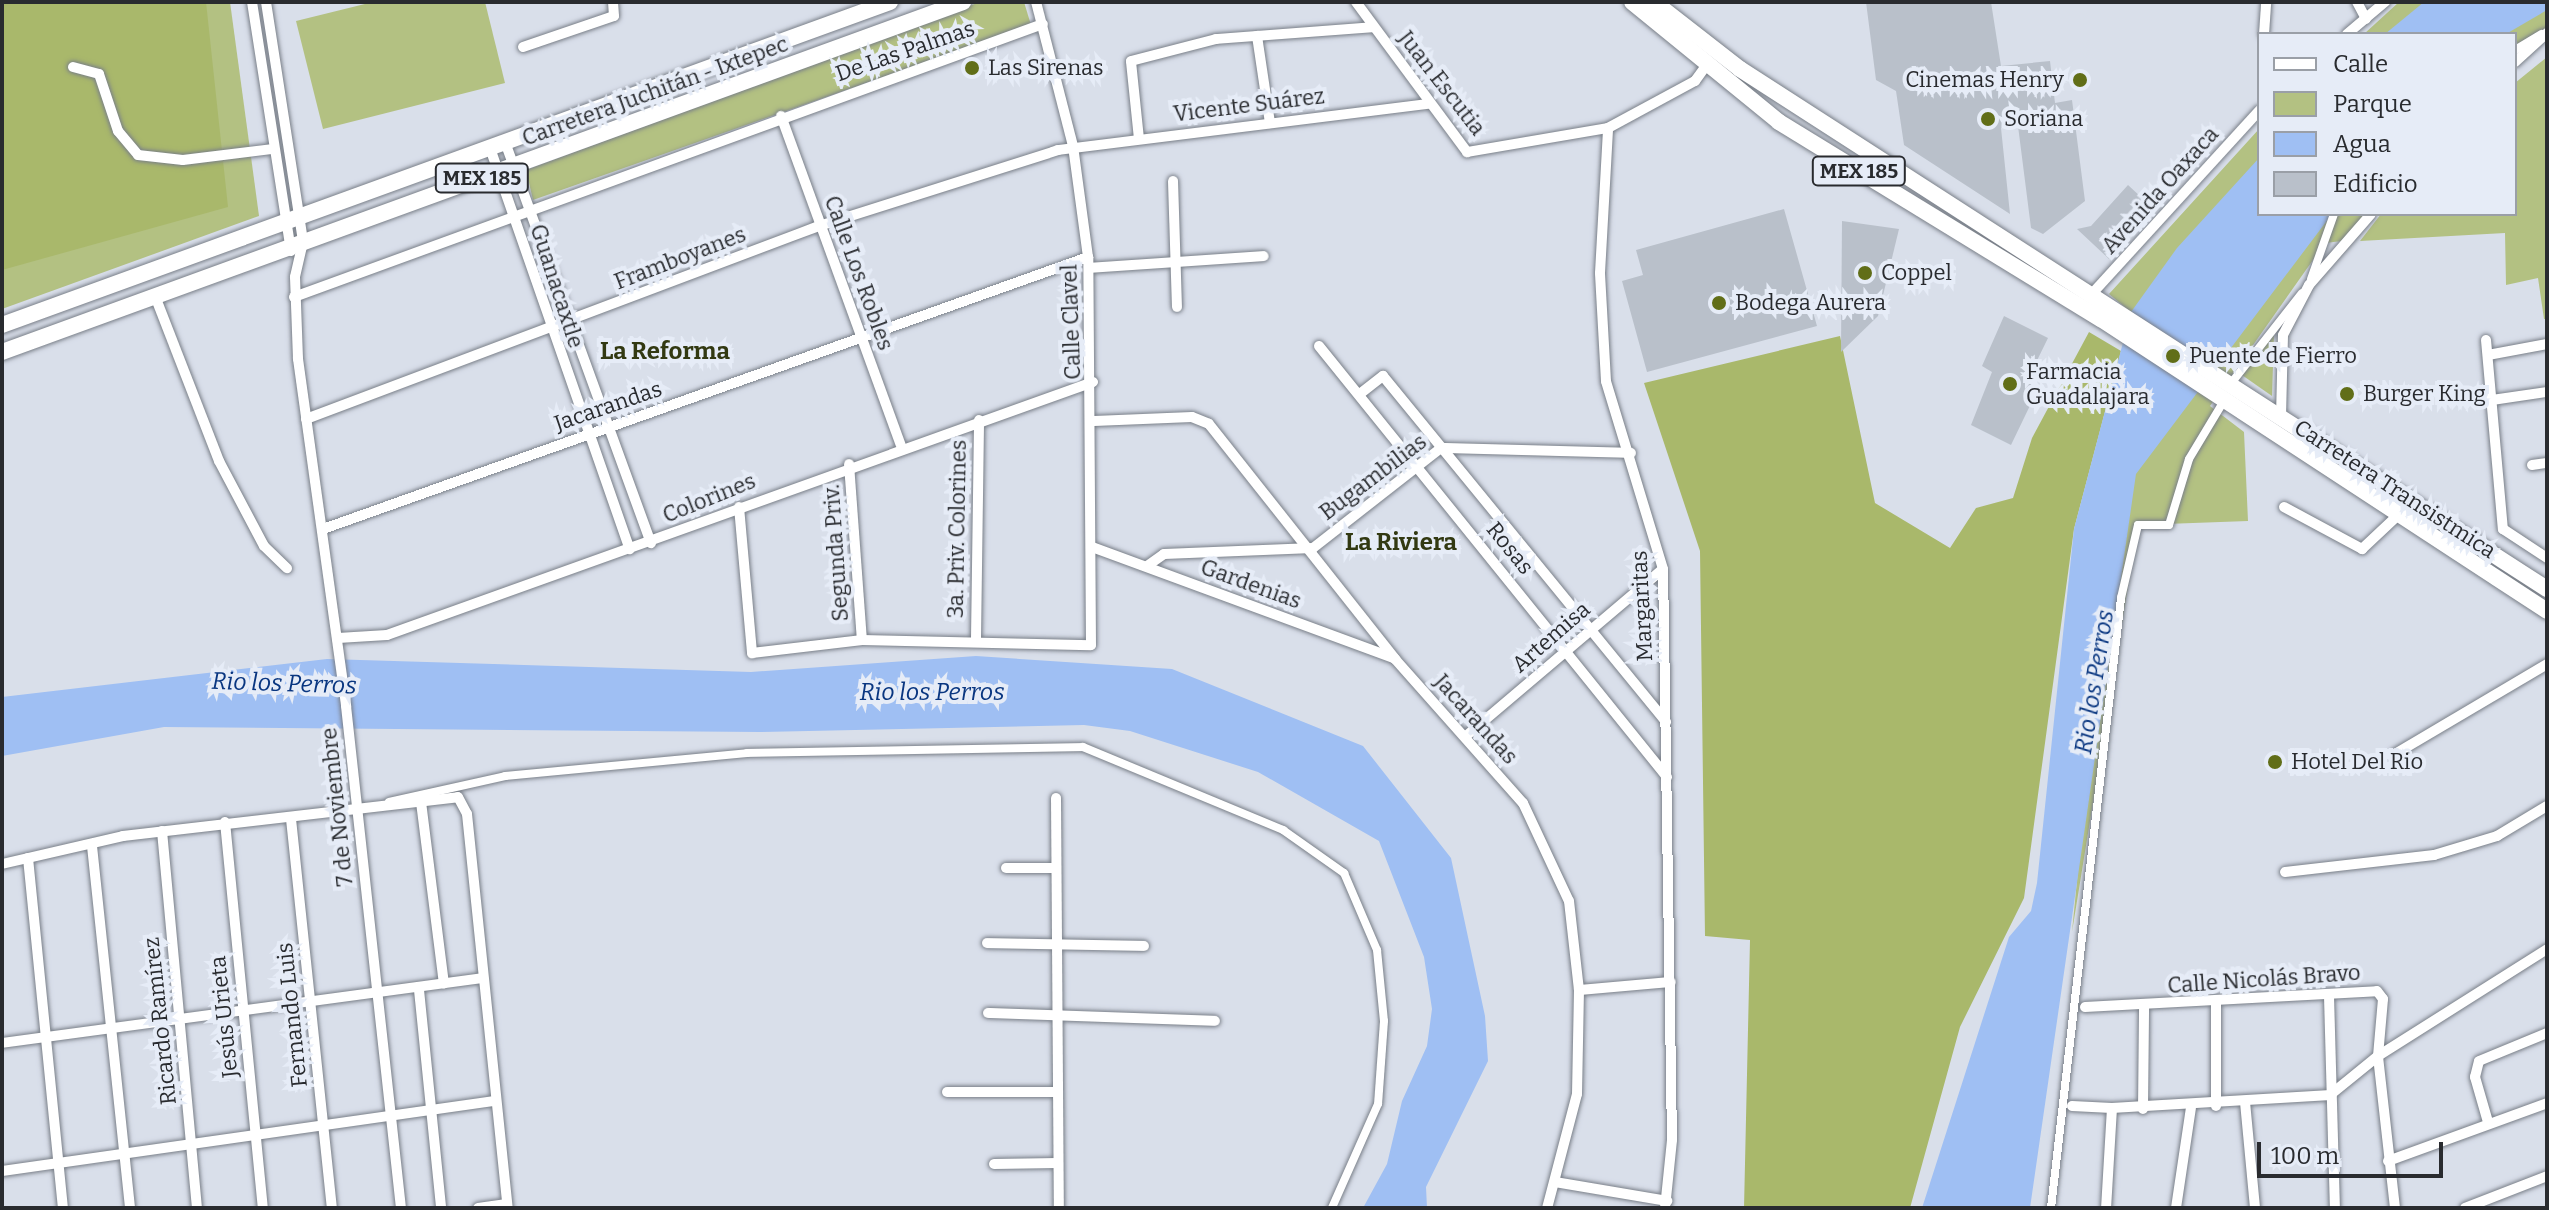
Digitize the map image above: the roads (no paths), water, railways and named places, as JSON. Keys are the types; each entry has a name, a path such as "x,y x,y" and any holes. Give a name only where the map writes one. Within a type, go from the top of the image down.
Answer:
{"main road":[{"name":"Carretera Juchitán - Ixtepec","path":"2,325 890,2"},
{"name":"Carretera Juchitán - Ixtepec","path":"2,352 296,249 963,2"},
{"name":"MEX 185","path":"1632,2 1706,66 1779,122 2230,383"},
{"name":"MEX 185","path":"1654,2 1740,69 2090,296 2105,313"},
{"name":"Carretera Transistmica","path":"2105,313 2221,402 2397,518 2547,611"},
{"name":"Carretera Transistmica","path":"2230,383 2547,589"},
{"path":"2495,578 2505,562"}],"street":[{"path":"252,2 277,178 292,220"},
{"path":"266,2 290,175 292,220"},
{"path":"523,47 614,16 613,2"},
{"name":"Calle Clavel","path":"976,639 1091,645 1094,421 1089,263 1073,146 1036,2"},
{"name":"Juan Escutia","path":"1356,2 1429,104 1473,153 1608,128"},
{"path":"2264,32 2266,2"},
{"path":"2357,2 2366,19"},
{"path":"2350,32 2385,2"},
{"name":"De Las Palmas","path":"294,297 781,116 1043,24"},
{"path":"1139,139 1131,61 1257,36 1374,27"},
{"path":"2517,49 2547,32"},
{"path":"2517,60 2547,32"},
{"path":"1257,36 1270,123"},
{"path":"1608,128 1695,81 1706,66"},
{"path":"73,67 99,74 118,131 138,155 183,160 273,149"},
{"name":"Vicente Suárez","path":"1073,146 1429,104"},
{"name":"Avenida Oaxaca","path":"2090,296 2257,113"},
{"name":"Calle Los Robles","path":"781,116 901,445"},
{"name":"Margaritas","path":"1608,128 1600,273 1606,381 1631,453 1663,569 1671,982 1666,1204"},
{"path":"498,145 507,169"},
{"path":"498,145 507,169"},
{"name":"Framboyanes","path":"306,419 819,226 1073,146"},
{"name":"Guanacaxtle","path":"507,169 529,208 651,543"},
{"name":"Guanacaxtle","path":"507,169 512,215 630,549"},
{"path":"277,178 290,175"},
{"path":"1173,181 1177,307"},
{"path":"2281,417 2283,335 2309,285 2333,216"},
{"path":"2051,1208 2121,598 2138,525 2169,525 2189,459 2221,413 2230,383 2369,216"},
{"name":"7 de Noviembre","path":"292,220 296,249 294,297 306,419 346,706 401,1208"},
{"name":"Jacarandas","path":"323,529 607,427 1089,263 1175,262 1264,256"},
{"path":"155,296 219,461 264,546 287,568"},
{"path":"2486,340 2503,529 2547,558"},
{"path":"2488,355 2547,344"},
{"name":"Rosas","path":"1319,346 1361,393 1667,777"},
{"name":"Rosas","path":"1361,393 1383,376 1666,722"},
{"name":"Colorines","path":"337,634 387,635 651,543 901,445 1093,382"},
{"path":"2492,400 2547,392"},
{"name":"3a. Priv. Colorines","path":"976,639 979,420"},
{"name":"Jacarandas","path":"1094,421 1203,420 1313,548 1395,659 1523,803 1569,901 1579,990 1577,1094 1547,1208"},
{"name":"Bugambilias","path":"1147,566 1164,554 1313,548 1417,463 1441,448 1631,453"},
{"path":"2532,465 2547,463"},
{"name":"Segunda Priv.","path":"849,464 862,640"},
{"path":"2284,507 2362,549 2412,502"},
{"path":"739,507 752,653 862,640 976,639"},
{"name":"Gardenias","path":"1092,547 1395,659"},
{"name":"Artemisa","path":"1466,736 1663,569"},
{"path":"2395,754 2547,664"},
{"path":"358,811 505,776 747,753 1083,747 1283,830 1344,873 1377,950 1384,1021 1378,1104 1332,1208"},
{"path":"2,864 162,831 225,822 291,819 458,797 467,814 508,1206 478,1208"},
{"path":"1056,798 1053,944 1059,1208"},
{"path":"421,802 444,984"},
{"path":"2285,872 2434,855 2497,836 2547,806"},
{"name":"Fernando Luis","path":"291,819 332,1208"},
{"name":"Jesús Urieta","path":"225,822 263,1208"},
{"name":"Ricardo Ramírez","path":"162,831 197,1208"},
{"path":"92,846 130,1208"},
{"path":"28,858 43,1038 63,1208"},
{"path":"1006,868 1054,868"},
{"path":"987,943 1144,946"},
{"path":"2072,1106 2191,1108 2330,1095 2378,1056 2547,949"},
{"path":"2,1043 419,990 483,978"},
{"path":"1579,990 1671,982"},
{"path":"419,990 441,1208"},
{"name":"Calle Nicolás Bravo","path":"2085,1007 2382,995 2378,1056"},
{"path":"2329,996 2335,1208"},
{"path":"2216,1004 2216,1106"},
{"path":"2143,1109 2144,1006"},
{"path":"988,1013 1215,1021"},
{"path":"2488,1122 2475,1077 2479,1061 2547,1033"},
{"path":"2378,1056 2395,1208"},
{"path":"947,1092 1057,1092"},
{"path":"2,1171 125,1150 323,1127 495,1101"},
{"path":"2245,1102 2255,1208"},
{"path":"2388,1161 2547,1103"},
{"path":"2106,1208 2112,1108"},
{"path":"2176,1208 2191,1108"},
{"path":"994,1164 1057,1163"},
{"path":"2465,1208 2547,1176"},
{"path":"1555,1182 1666,1204"}],"water":[{"path":"2424,2 2547,2 2547,10 2509,32 2387,32"},
{"name":"Rio los Perros","path":"2257,160 2257,216 2330,216 2136,474 2030,1208 1922,1208 2009,937 2031,911 2037,883 2074,529 2131,312 2177,248"},
{"name":"Rio los Perros","path":"976,656 1172,669 1363,746 1451,858 1485,1016 1488,1061 1426,1187 1427,1208 1363,1208 1387,1164 1402,1101 1427,1046 1432,1009 1424,957 1379,841 1258,772 1130,731 1084,725 760,732 164,727 2,756 2,697 327,659 751,672"}],"place":[{"name":"Las Sirenas","path":"972,68"},
{"name":"Cinemas Henry","path":"2080,80"},
{"name":"Soriana","path":"1988,119"},
{"name":"Coppel","path":"1865,273"},
{"name":"Bodega Aurera","path":"1719,303"},
{"name":"Puente de Fierro","path":"2173,356"},
{"name":"Farmacia Guadalajara","path":"2010,384"},
{"name":"Burger King","path":"2347,394"},
{"name":"Hotel Del Rio","path":"2275,762"}],"district":[{"name":"La Reforma","path":"665,352"},
{"name":"La Riviera","path":"1401,543"}]}
